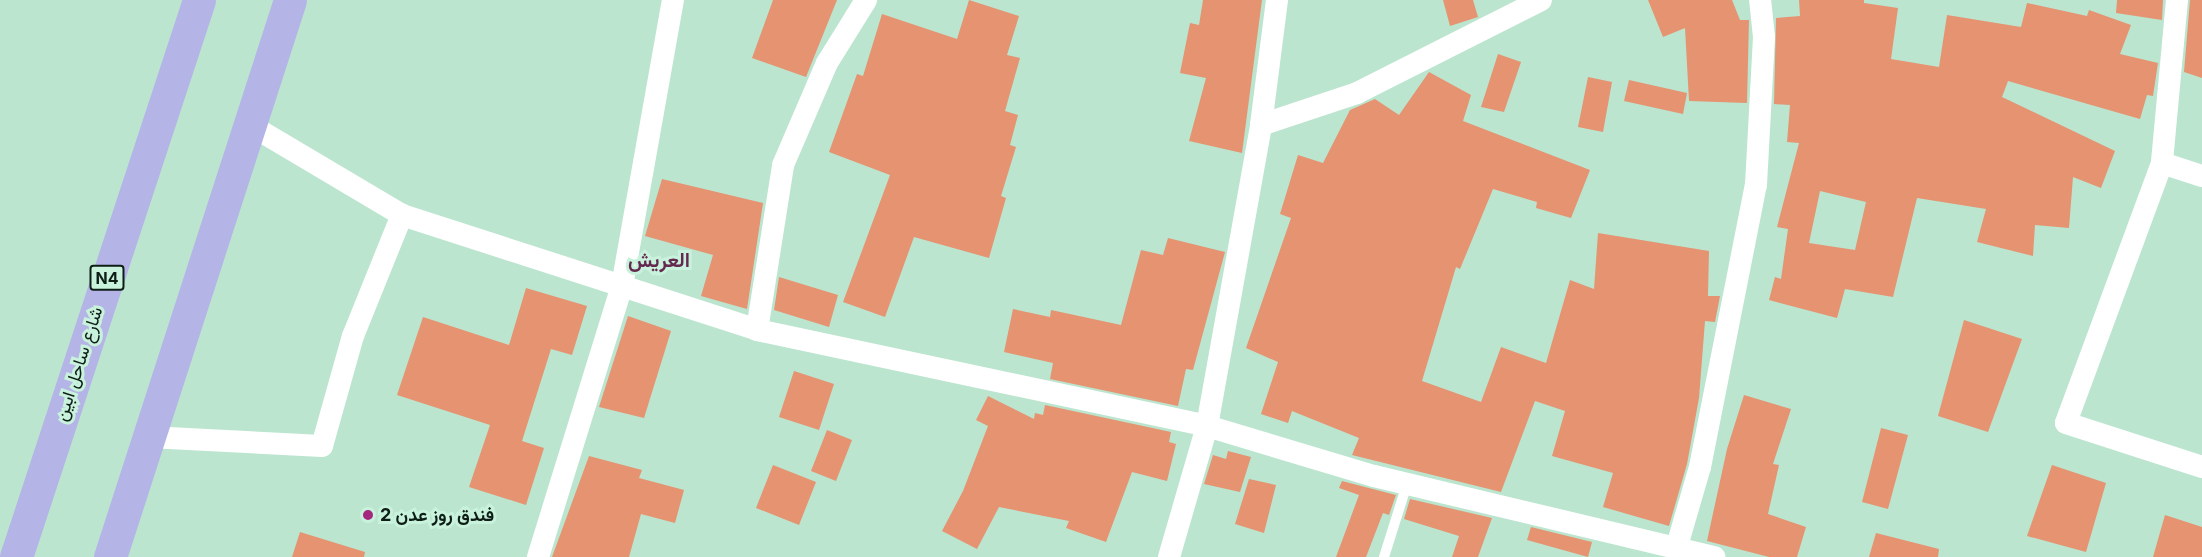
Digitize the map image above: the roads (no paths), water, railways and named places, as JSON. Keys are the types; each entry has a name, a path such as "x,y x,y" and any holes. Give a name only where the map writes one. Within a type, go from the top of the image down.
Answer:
{"highway":[{"name":"شارع ساحل ابين","path":"15,557 199,0"},
{"path":"110,557 290,0"}],"street":[{"path":"538,557 622,286 673,0"},
{"path":"758,330 783,165 827,63 866,0"},
{"path":"1169,557 1207,426 1261,125 1277,0"},
{"path":"1261,125 1357,93 1541,0"},
{"path":"1677,546 1700,467 1756,185 1764,37 1760,0"},
{"path":"2177,0 2162,163 2066,423 2202,467"},
{"path":"249,124 402,215 758,330 1207,426 1407,484 1677,546 1708,556"},
{"path":"2162,163 2202,176"},
{"path":"149,437 322,446 353,336 402,215"}],"lane":[{"path":"1384,557 1407,484"}],"place":[{"name":"فندق روز عدن 2","path":"368,515"}],"district":[{"name":"العريش","path":"659,260"}]}
